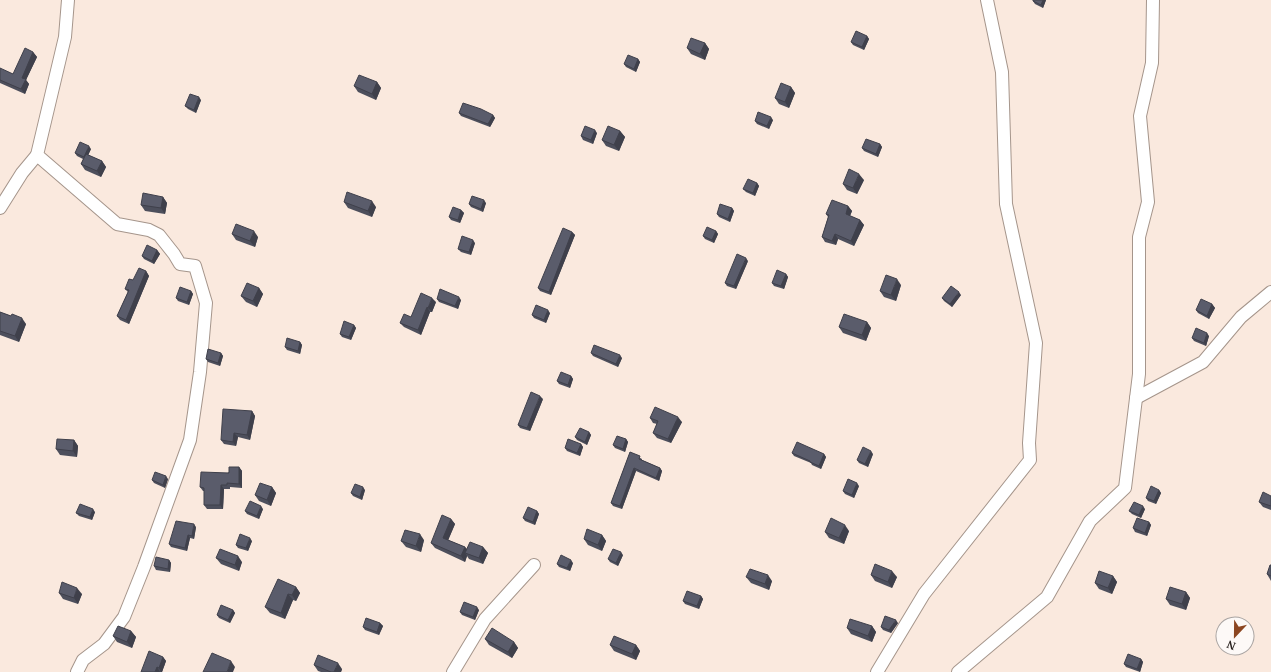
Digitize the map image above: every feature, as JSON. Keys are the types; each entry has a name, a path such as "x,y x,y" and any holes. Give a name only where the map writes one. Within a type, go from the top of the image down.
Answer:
{"street":[{"path":"0,208 22,173 37,155 65,37 68,0"},
{"path":"877,672 924,594 1030,460 1029,443 1036,343 1006,204 1002,72 987,0"},
{"path":"958,672 1047,597 1090,521 1125,488 1139,374 1139,238 1148,202 1140,116 1152,63 1152,0"},
{"path":"37,155 117,224 149,230 159,235 180,264 195,266 206,303 200,372 189,444 124,617 104,644 83,660 77,672"},
{"path":"1136,398 1203,362 1241,317 1271,292"},
{"path":"453,672 485,620 534,565"}],"building":[{"path":"1033,0 1043,0 1041,5"},
{"path":"856,31 867,36 862,47 851,42"},
{"path":"691,38 705,43 700,54 687,48"},
{"path":"25,48 33,52 22,78 26,79 21,89 0,80 0,68 13,74"},
{"path":"628,55 638,59 634,69 624,64"},
{"path":"359,75 377,82 372,94 354,86"},
{"path":"781,83 791,87 785,102 775,98"},
{"path":"190,94 199,97 194,110 185,106"},
{"path":"463,103 493,115 488,124 459,113"},
{"path":"758,112 771,117 767,126 755,121"},
{"path":"585,126 595,130 591,140 581,136"},
{"path":"608,126 620,131 614,145 602,140"},
{"path":"866,139 880,144 876,154 862,148"},
{"path":"80,142 89,146 84,157 75,153"},
{"path":"86,154 102,161 97,171 81,164"},
{"path":"849,169 859,174 853,188 843,184"},
{"path":"748,179 757,183 753,193 743,189"},
{"path":"347,192 372,201 368,211 344,202"},
{"path":"143,193 163,197 161,208 141,205"},
{"path":"472,196 484,200 481,209 469,204"},
{"path":"832,200 848,206 846,214 860,220 851,241 835,234 832,241 822,237 829,215 826,214"},
{"path":"720,204 732,208 728,219 717,214"},
{"path":"453,207 461,210 458,220 449,217"},
{"path":"236,224 254,231 250,241 232,234"},
{"path":"707,227 716,231 712,240 703,236"},
{"path":"563,228 572,232 549,292 538,288"},
{"path":"462,236 473,240 469,252 458,249"},
{"path":"147,245 157,250 152,261 142,256"},
{"path":"737,254 746,258 734,286 725,283"},
{"path":"139,268 146,271 126,320 117,316 129,290 125,289 129,279 133,280"},
{"path":"777,270 786,274 781,286 772,283"},
{"path":"886,275 897,279 891,295 880,291"},
{"path":"247,283 259,288 253,301 241,296"},
{"path":"951,286 959,292 950,304 942,298"},
{"path":"180,287 191,291 187,302 176,298"},
{"path":"440,289 459,297 455,306 437,299"},
{"path":"421,293 432,298 418,330 400,323 404,314 411,317"},
{"path":"1201,299 1212,304 1207,316 1196,310"},
{"path":"536,305 548,310 544,320 532,315"},
{"path":"0,312 11,316 12,314 22,318 15,336 0,331"},
{"path":"844,314 867,322 862,335 839,327"},
{"path":"344,321 354,325 349,337 340,334"},
{"path":"1196,328 1207,333 1204,343 1192,338"},
{"path":"287,338 300,342 298,351 285,347"},
{"path":"594,345 620,355 616,364 591,353"},
{"path":"208,349 221,353 218,363 206,359"},
{"path":"561,372 571,376 568,385 557,381"},
{"path":"531,392 540,396 527,428 518,425"},
{"path":"655,407 678,417 668,439 653,433 658,421 650,418"},
{"path":"223,409 252,411 247,435 234,433 233,442 221,440"},
{"path":"580,428 589,432 585,442 575,437"},
{"path":"617,436 626,439 623,449 613,445"},
{"path":"57,439 74,440 73,451 56,449"},
{"path":"568,439 581,444 577,453 565,448"},
{"path":"797,442 824,454 819,466 792,453"},
{"path":"863,447 871,451 865,464 857,460"},
{"path":"630,452 640,456 639,459 660,468 656,478 634,468 620,506 611,503"},
{"path":"229,467 239,467 239,484 227,483 227,485 221,485 220,505 204,505 204,488 200,487 201,472 229,473"},
{"path":"155,472 166,476 163,485 152,480"},
{"path":"848,479 857,483 852,495 843,491"},
{"path":"260,483 272,487 267,500 255,495"},
{"path":"355,484 363,487 360,497 351,493"},
{"path":"1151,486 1159,490 1154,501 1146,498"},
{"path":"1263,492 1271,496 1271,506 1259,502"},
{"path":"250,501 261,506 257,516 245,511"},
{"path":"1134,502 1143,506 1139,515 1129,511"},
{"path":"80,504 93,509 90,517 76,513"},
{"path":"528,507 537,511 533,522 523,518"},
{"path":"442,515 451,519 443,538 465,547 461,556 431,543"},
{"path":"831,518 845,525 839,538 825,532"},
{"path":"1137,518 1149,522 1145,533 1133,528"},
{"path":"176,521 194,524 192,536 188,535 185,548 169,544"},
{"path":"587,529 602,535 598,545 584,539"},
{"path":"405,530 420,534 416,546 401,541"},
{"path":"240,534 250,538 246,548 236,545"},
{"path":"470,542 483,547 479,558 465,553"},
{"path":"220,549 238,556 235,565 216,558"},
{"path":"613,549 621,552 616,563 608,559"},
{"path":"561,555 571,560 567,568 557,564"},
{"path":"156,557 169,560 168,569 154,566"},
{"path":"875,564 892,571 888,582 871,575"},
{"path":"1271,565 1271,576 1267,574"},
{"path":"750,569 768,575 765,584 746,577"},
{"path":"1099,571 1113,576 1108,588 1095,583"},
{"path":"278,579 296,587 292,595 288,594 281,613 265,607"},
{"path":"62,582 77,588 74,598 59,593"},
{"path":"1170,587 1186,592 1182,604 1166,599"},
{"path":"687,591 701,596 697,606 683,601"},
{"path":"464,602 477,607 473,617 460,612"},
{"path":"221,605 233,610 228,620 217,615"},
{"path":"885,616 896,620 889,630 881,627"},
{"path":"366,618 380,623 377,632 363,627"},
{"path":"850,619 872,626 868,636 847,628"},
{"path":"118,626 131,631 127,642 113,636"},
{"path":"492,628 514,642 508,652 485,639"},
{"path":"614,636 636,645 632,654 610,645"},
{"path":"149,651 163,657 159,668 157,667 155,672 141,672"},
{"path":"212,653 231,661 227,672 203,672"},
{"path":"1128,654 1141,659 1137,669 1124,664"},
{"path":"318,655 338,663 334,672 314,665"}]}
